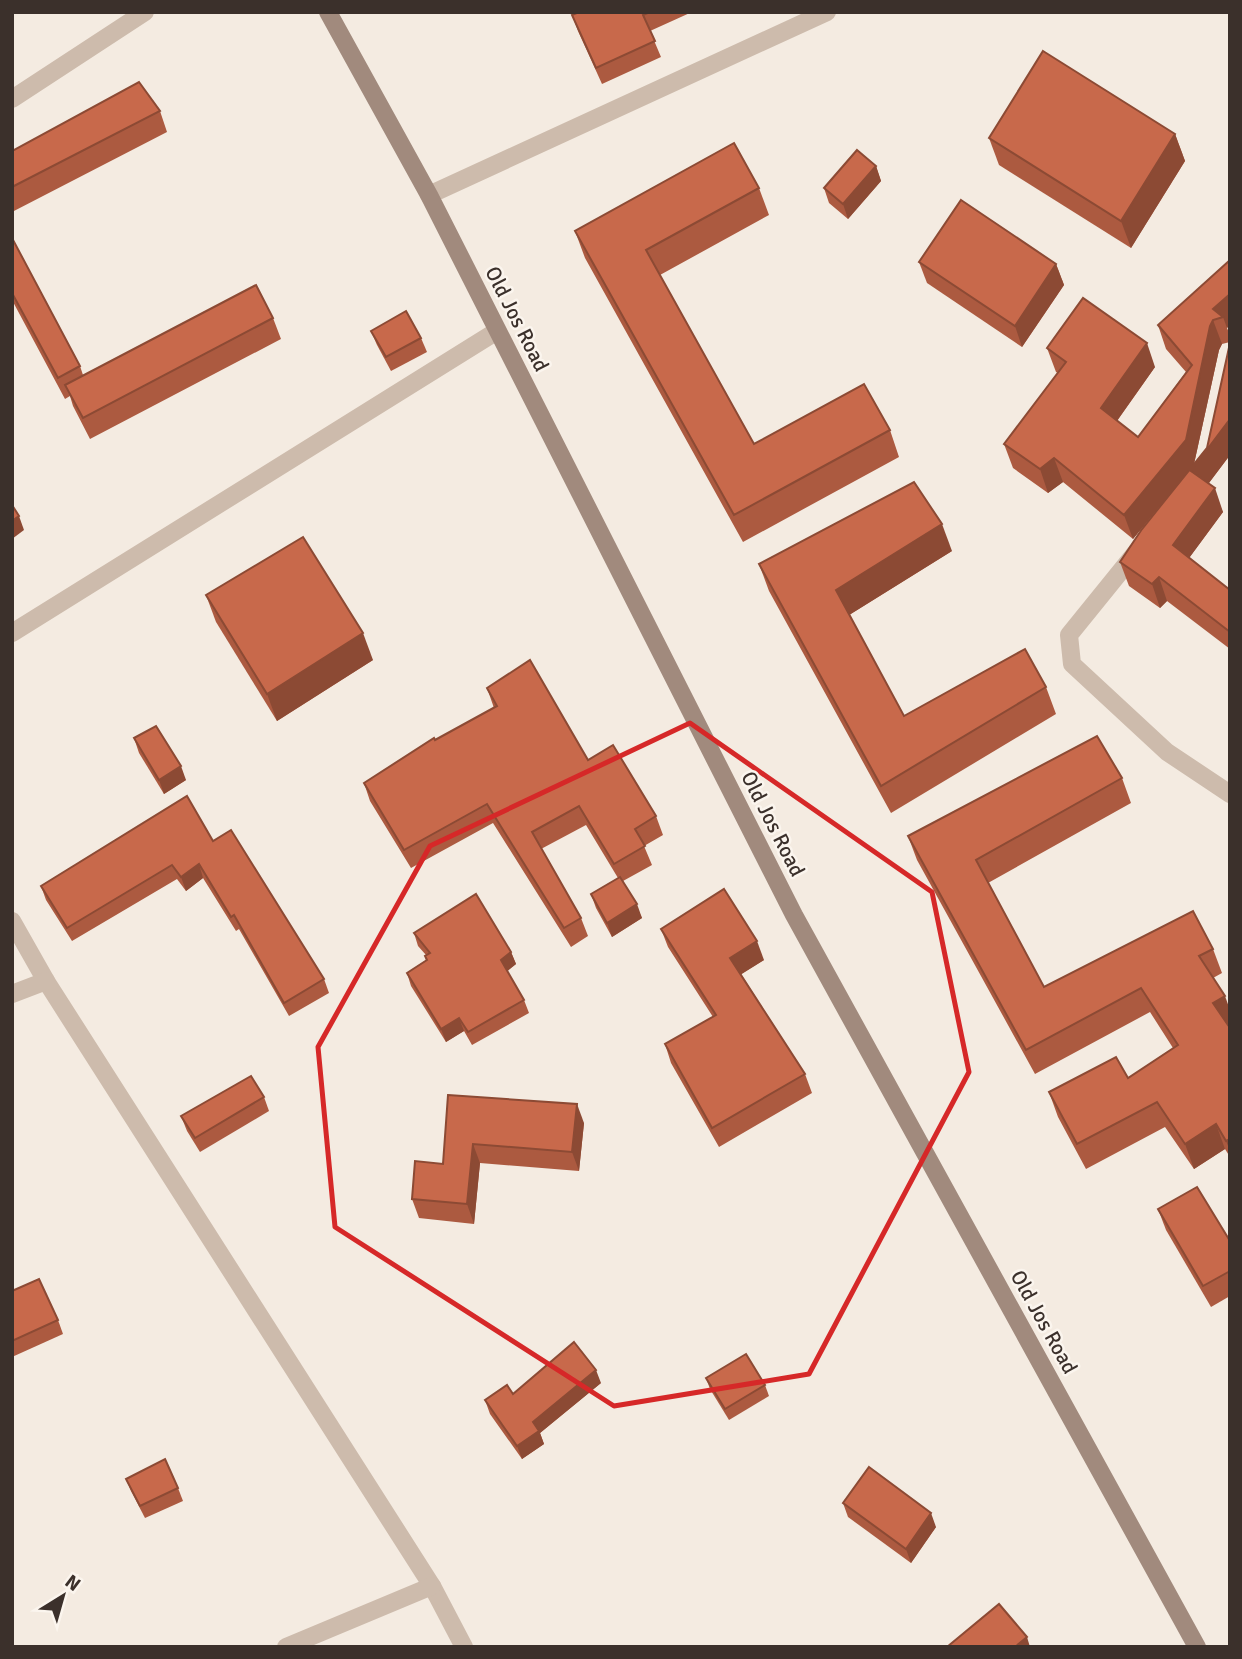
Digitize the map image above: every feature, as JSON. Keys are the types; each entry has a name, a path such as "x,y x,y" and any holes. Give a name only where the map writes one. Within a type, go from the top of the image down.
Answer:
{"main road":[{"name":"Old Jos Road","path":"328,12 429,195 794,915 1197,1647"}],"street":[{"path":"12,99 145,12"},
{"path":"429,195 819,14"},
{"path":"12,633 497,331"},
{"path":"1152,533 1069,635 1072,664 1167,752 1230,794"},
{"path":"12,921 46,981 432,1586 464,1647"},
{"path":"12,994 46,981"},
{"path":"286,1647 432,1586"}],"highlighted area":[{"path":"690,723 932,892 969,1072 809,1374 614,1406 335,1227 318,1047 430,846"}],"building":[{"path":"579,12 650,12 643,15 655,41 596,68 572,15"},
{"path":"1043,51 1175,134 1121,221 989,138"},
{"path":"139,82 160,111 12,187 12,151"},
{"path":"734,143 759,188 646,250 754,444 864,384 890,430 734,515 575,231"},
{"path":"857,150 876,166 843,204 824,188"},
{"path":"961,200 1056,264 1015,326 919,262"},
{"path":"12,238 80,366 58,378 12,293"},
{"path":"1230,260 1230,294 1213,309 1223,317 1213,320 1210,326 1186,440 1124,515 1054,458 1040,469 1004,444 1066,362 1047,348 1083,298 1147,343 1101,408 1138,437 1192,365 1158,325"},
{"path":"256,285 273,318 83,418 65,385"},
{"path":"406,311 421,338 386,357 371,331"},
{"path":"1230,343 1230,419 1191,471 1215,488 1173,545 1230,590 1230,632 1159,577 1152,584 1120,562 1142,529 1207,448"},
{"path":"914,482 942,524 836,590 904,716 1025,649 1046,687 881,786 759,564"},
{"path":"12,505 19,516 12,521"},
{"path":"303,537 363,633 267,694 206,595"},
{"path":"530,660 588,760 613,745 656,816 635,829 645,846 614,864 579,806 532,832 581,918 564,928 487,804 404,850 364,783 434,738 435,740 497,706 487,688"},
{"path":"156,726 181,766 159,780 134,738"},
{"path":"1097,736 1122,778 976,860 1044,987 1193,911 1213,949 1199,956 1225,996 1213,1003 1230,1028 1230,1139 1226,1141 1216,1124 1185,1144 1157,1102 1077,1144 1049,1092 1116,1057 1128,1078 1178,1045 1141,988 1026,1050 908,836"},
{"path":"187,796 213,841 231,830 324,979 284,1003 234,915 231,917 199,864 181,877 172,865 67,928 41,886"},
{"path":"620,877 637,904 607,923 591,894"},
{"path":"724,889 757,941 730,958 805,1074 712,1128 665,1044 716,1015 661,929"},
{"path":"476,894 511,952 501,960 524,1000 468,1032 459,1018 441,1029 407,973 427,960 425,956 430,953 414,933"},
{"path":"251,1076 264,1097 195,1138 181,1116"},
{"path":"448,1095 577,1104 572,1152 473,1144 467,1204 412,1199 415,1161 443,1164"},
{"path":"1197,1187 1230,1241 1230,1271 1203,1286 1158,1209"},
{"path":"39,1279 58,1320 12,1341 12,1291"},
{"path":"574,1342 596,1370 533,1422 539,1431 517,1446 485,1400 507,1385 513,1394"},
{"path":"746,1354 765,1385 725,1409 706,1378"},
{"path":"165,1459 178,1488 140,1506 126,1479"},
{"path":"869,1467 931,1513 906,1549 843,1503"},
{"path":"999,1604 1027,1637 1015,1647 947,1647"}]}
